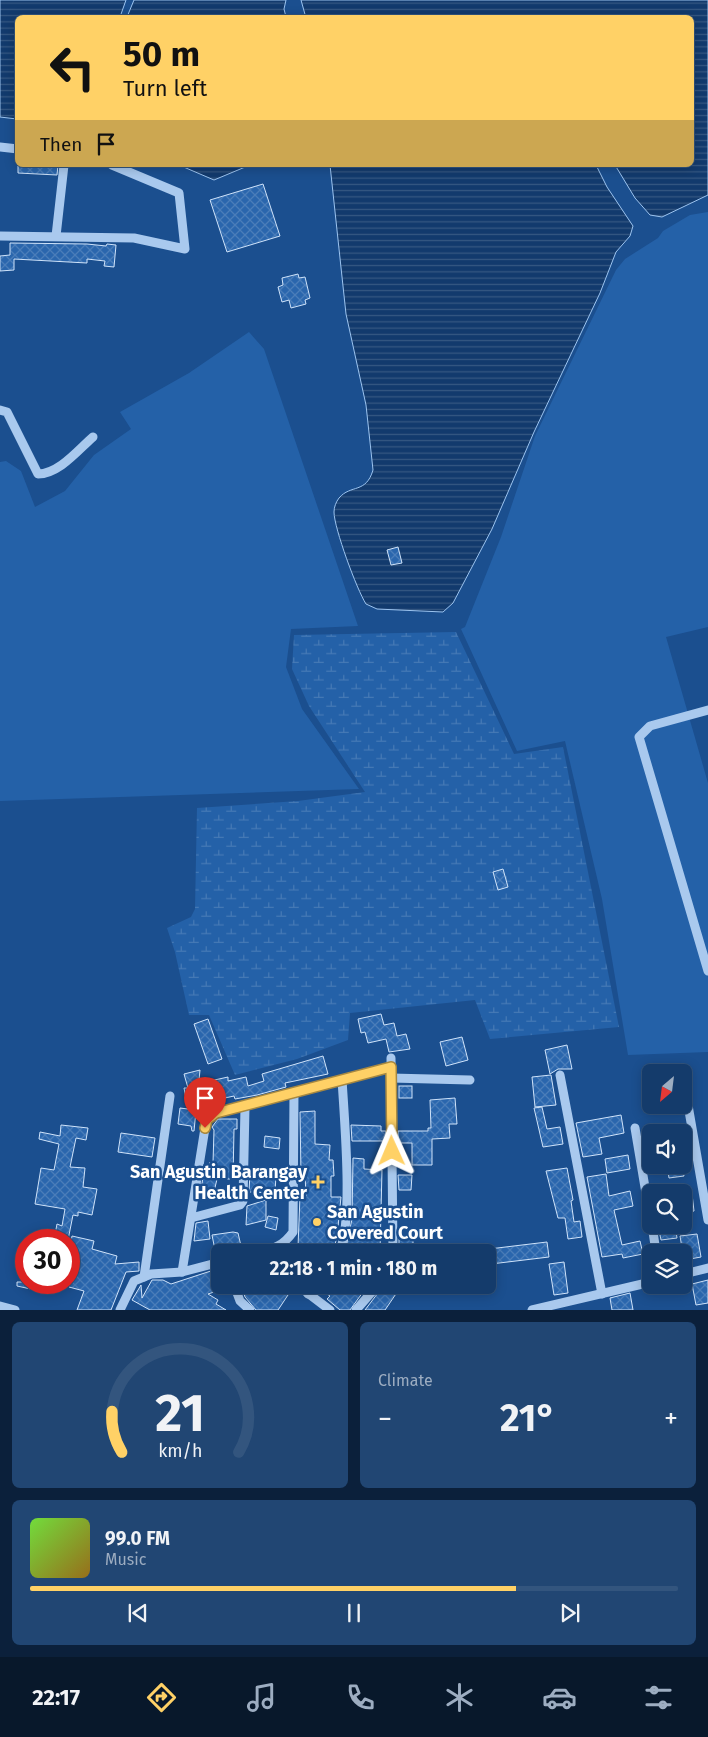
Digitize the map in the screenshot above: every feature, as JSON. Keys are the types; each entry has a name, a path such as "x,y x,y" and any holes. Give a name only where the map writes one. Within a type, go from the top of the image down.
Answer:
{"street":[{"path":"0,147 15,149"},
{"path":"56,236 64,167"},
{"path":"0,236 134,238 185,249 178,194 117,167"},
{"path":"0,410 7,412 38,474 45,474 62,464 93,437"},
{"path":"708,710 650,726 639,737 708,971"},
{"path":"182,1272 207,1120 216,1113 245,1107 391,1063 393,1244"},
{"path":"560,1075 602,1294"},
{"path":"391,1078 470,1080"},
{"path":"342,1079 346,1198 343,1244"},
{"path":"282,1244 289,1238 294,1223 294,1092"},
{"path":"144,1277 170,1096"},
{"path":"191,1218 240,1205 243,1201 245,1107"},
{"path":"690,1114 708,1220"},
{"path":"635,1128 644,1184"},
{"path":"120,1310 134,1282 144,1277 162,1273 182,1272 211,1264"},
{"path":"692,1272 708,1268"},
{"path":"532,1310 642,1284"},
{"path":"237,1294 240,1301 250,1310"},
{"path":"308,1294 330,1310"},
{"path":"356,1310 370,1294"},
{"path":"0,1306 15,1310"}],"green space":[{"path":"708,212 708,627 666,637 708,783 708,1052 628,1055 602,899 565,741 517,751 461,629 465,627 501,537 535,436 616,270 625,259 658,238 663,231 690,215"},
{"path":"249,332 264,349 358,626 291,629 286,667 302,709 359,789 0,801 0,462 6,461 21,471 35,507 65,491 94,455 131,429 120,412 189,373"},
{"path":"456,632 514,754 563,747 619,1027 490,1039 475,1000 350,1013 348,1040 297,1059 235,1075 209,1015 189,1015 175,952 167,928 191,917 195,909 197,808 298,801 365,792 309,706 292,669 294,635"}],"shaded area":[{"path":"0,0 126,0 121,15 15,15 15,119 0,117"},
{"path":"134,0 286,0 284,9 286,15 128,15"},
{"path":"301,0 708,0 708,195 662,217 650,215 635,198 616,167 694,167 694,15 305,15"},
{"path":"184,167 245,167 214,180"},
{"path":"330,167 597,167 607,187 633,226 630,236 616,252 600,293 534,432 492,529 453,603 443,612 377,609 366,604 342,544 334,512 337,501 348,491 366,483 373,470 366,405 346,314"}],"building":[{"path":"18,167 58,167 57,175 18,173"},
{"path":"263,184 280,236 227,252 210,200"},
{"path":"10,243 116,245 114,267 104,266 105,261 87,259 87,263 14,259 14,270 0,271 0,256 10,255"},
{"path":"298,274 299,278 305,277 310,298 305,300 306,304 291,308 289,300 282,302 278,287 283,285 282,278"},
{"path":"398,547 402,563 391,565 387,550"},
{"path":"503,869 508,887 498,890 493,872"},
{"path":"381,1014 384,1025 394,1023 397,1036 406,1034 410,1049 389,1052 386,1039 368,1043 365,1032 361,1033 358,1019"},
{"path":"208,1019 222,1059 208,1064 194,1024"},
{"path":"462,1037 468,1060 446,1066 440,1042"},
{"path":"567,1045 572,1069 558,1069 550,1074 545,1050"},
{"path":"323,1056 328,1074 285,1083 286,1087 257,1095 235,1099 234,1096 211,1101 210,1081 228,1077 228,1081 246,1077 248,1086 264,1081 262,1074"},
{"path":"200,1070 194,1131 192,1131 191,1126 178,1124 180,1108 188,1109 184,1088 188,1088 184,1074"},
{"path":"551,1075 556,1105 535,1107 532,1077"},
{"path":"399,1086 412,1086 412,1098 399,1098"},
{"path":"455,1098 457,1124 449,1124 450,1138 432,1139 432,1165 412,1165 412,1143 398,1143 398,1131 428,1131 428,1128 431,1128 430,1100"},
{"path":"542,1107 547,1129 560,1127 563,1144 543,1147 534,1108"},
{"path":"315,1111 315,1144 330,1145 329,1160 333,1160 334,1176 331,1176 331,1197 341,1197 335,1244 298,1244 300,1196 306,1196 305,1174 301,1175 300,1112"},
{"path":"621,1115 624,1133 599,1138 602,1154 583,1157 576,1123"},
{"path":"218,1119 237,1119 237,1129 234,1129 233,1179 217,1179 214,1192 201,1190 203,1177 207,1178 209,1163 213,1163 214,1130 212,1127"},
{"path":"61,1125 88,1128 86,1140 76,1138 70,1167 85,1168 83,1187 97,1189 92,1215 78,1212 78,1216 73,1215 70,1229 56,1229 57,1224 62,1226 65,1209 35,1204 41,1168 54,1170 59,1144 39,1139 40,1132 60,1136"},
{"path":"351,1125 381,1126 381,1131 386,1131 386,1141 352,1141"},
{"path":"121,1133 155,1138 152,1157 118,1152"},
{"path":"265,1136 280,1138 279,1149 264,1147"},
{"path":"628,1155 630,1169 607,1173 605,1159"},
{"path":"353,1158 364,1159 364,1169 382,1170 380,1244 347,1244 352,1219"},
{"path":"567,1168 573,1200 571,1201 574,1222 580,1221 582,1237 568,1239 565,1218 558,1218 546,1171"},
{"path":"250,1173 276,1175 275,1193 249,1192"},
{"path":"606,1174 609,1196 630,1191 633,1206 614,1210 622,1245 640,1241 642,1254 623,1258 622,1254 602,1257 587,1177"},
{"path":"668,1174 684,1174 684,1176 669,1178"},
{"path":"398,1175 412,1175 411,1190 399,1190"},
{"path":"692,1194 694,1211 692,1211"},
{"path":"266,1200 266,1220 246,1225 247,1206"},
{"path":"268,1216 278,1218 276,1230 265,1227"},
{"path":"208,1221 210,1239 194,1241 196,1223"},
{"path":"238,1233 241,1244 214,1244 212,1235"},
{"path":"660,1234 676,1234 677,1238 661,1240"},
{"path":"697,1234 701,1257 692,1259 692,1244 681,1244 680,1236"},
{"path":"80,1238 94,1241 92,1249 117,1256 115,1264 139,1262 139,1271 126,1272 111,1310 77,1310 84,1291 80,1290"},
{"path":"399,1239 413,1239 413,1244 399,1244"},
{"path":"547,1242 549,1257 496,1263 496,1248"},
{"path":"564,1262 568,1293 554,1295 549,1264"},
{"path":"211,1271 211,1293 208,1294 218,1300 216,1304 226,1310 150,1310 132,1300 141,1285 142,1298 152,1280 163,1280 171,1284"},
{"path":"708,1280 708,1303 696,1305 692,1284"},
{"path":"630,1293 633,1310 612,1310 610,1298"},
{"path":"244,1294 289,1294 278,1310 256,1310"},
{"path":"327,1294 362,1294 350,1310 340,1310 327,1299 330,1296"},
{"path":"377,1294 396,1294 385,1310 365,1310"}],"place":[{"name":"San Agustin Barangay Health Center","path":"318,1182"},
{"name":"San Agustin Covered Court","path":"317,1222"}],"route":[{"path":"205,1128 207,1120 216,1113 245,1107 294,1092 391,1067 392,1151"}]}
